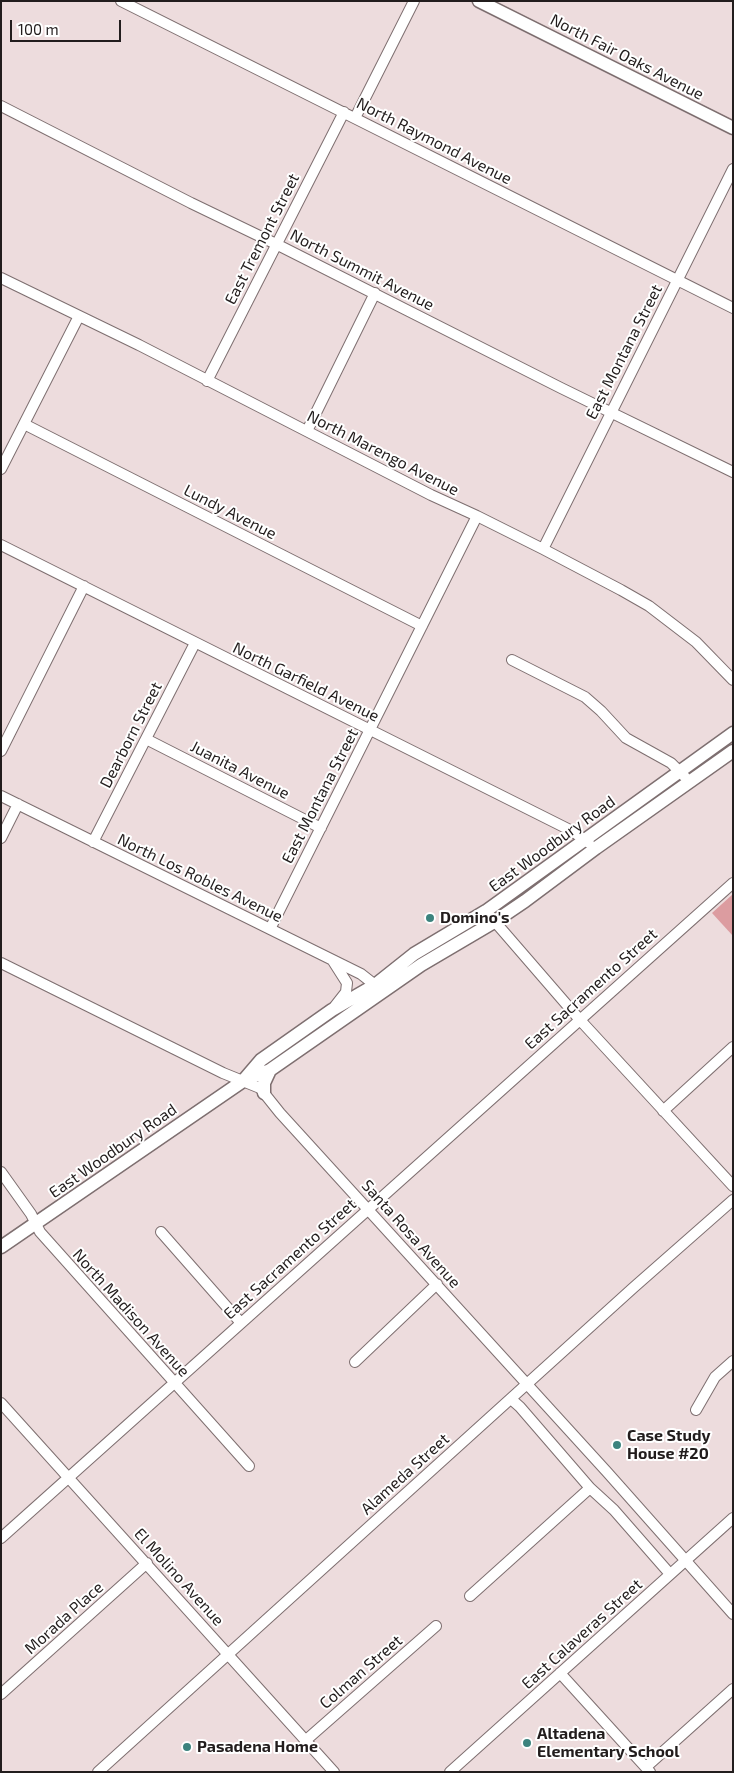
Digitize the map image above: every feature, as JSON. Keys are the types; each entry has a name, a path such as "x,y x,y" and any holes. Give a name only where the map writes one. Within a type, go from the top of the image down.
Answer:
{"main road":[{"name":"North Fair Oaks Avenue","path":"480,1 733,128"},
{"name":"East Woodbury Road","path":"1,1247 243,1081 270,1070 378,989 733,733"},
{"name":"East Woodbury Road","path":"441,945 494,922 733,751"},
{"name":"East Woodbury Road","path":"243,1081 261,1060 332,1010 378,989"},
{"path":"264,1093 264,1083 270,1070"}],"street":[{"name":"North Raymond Avenue","path":"121,1 733,308"},
{"path":"355,118 414,1"},
{"name":"North Summit Avenue","path":"1,106 191,203 376,293 611,413 733,472"},
{"name":"East Tremont Street","path":"207,381 344,112"},
{"name":"East Montana Street","path":"543,549 733,169"},
{"name":"North Marengo Avenue","path":"1,278 431,495 543,549 621,590 648,606 696,642 733,680"},
{"path":"307,431 376,293"},
{"path":"1,469 79,316"},
{"name":"Lundy Avenue","path":"24,424 422,626"},
{"name":"East Montana Street","path":"270,930 477,516"},
{"name":"North Garfield Avenue","path":"1,545 572,831 596,848"},
{"path":"1,751 84,586"},
{"name":"Dearborn Street","path":"93,842 195,643"},
{"path":"512,660 585,697 626,738 671,763 690,782"},
{"name":"Juanita Avenue","path":"146,739 320,828"},
{"name":"North Los Robles Avenue","path":"1,796 363,975 378,989"},
{"path":"1,838 18,804"},
{"name":"East Sacramento Street","path":"1,1538 733,882"},
{"path":"486,911 580,1020 733,1186"},
{"path":"332,961 347,983 346,992 332,1010"},
{"name":"Santa Rosa Avenue","path":"1,963 223,1072 260,1088 527,1385 608,1472 733,1614"},
{"path":"663,1111 733,1047"},
{"name":"North Madison Avenue","path":"1,1172 40,1232 249,1466"},
{"name":"Alameda Street","path":"98,1772 733,1200"},
{"path":"161,1232 241,1323"},
{"path":"355,1362 437,1284"},
{"path":"696,1410 715,1377 733,1361"},
{"path":"510,1399 526,1414 590,1488 614,1510 670,1574"},
{"name":"El Molino Avenue","path":"1,1403 334,1772"},
{"path":"470,1596 590,1488"},
{"name":"East Calaveras Street","path":"450,1772 733,1518"},
{"name":"Morada Place","path":"1,1694 147,1563"},
{"name":"Colman Street","path":"305,1741 436,1626"},
{"path":"560,1673 648,1769 733,1689"}],"shaded area":[{"path":"733,894 733,936 712,913"}],"place":[{"name":"Domino's","path":"430,918"},
{"name":"Case Study House #20","path":"617,1445"},
{"name":"Altadena Elementary School","path":"527,1743"},
{"name":"Pasadena Home","path":"187,1747"}]}
